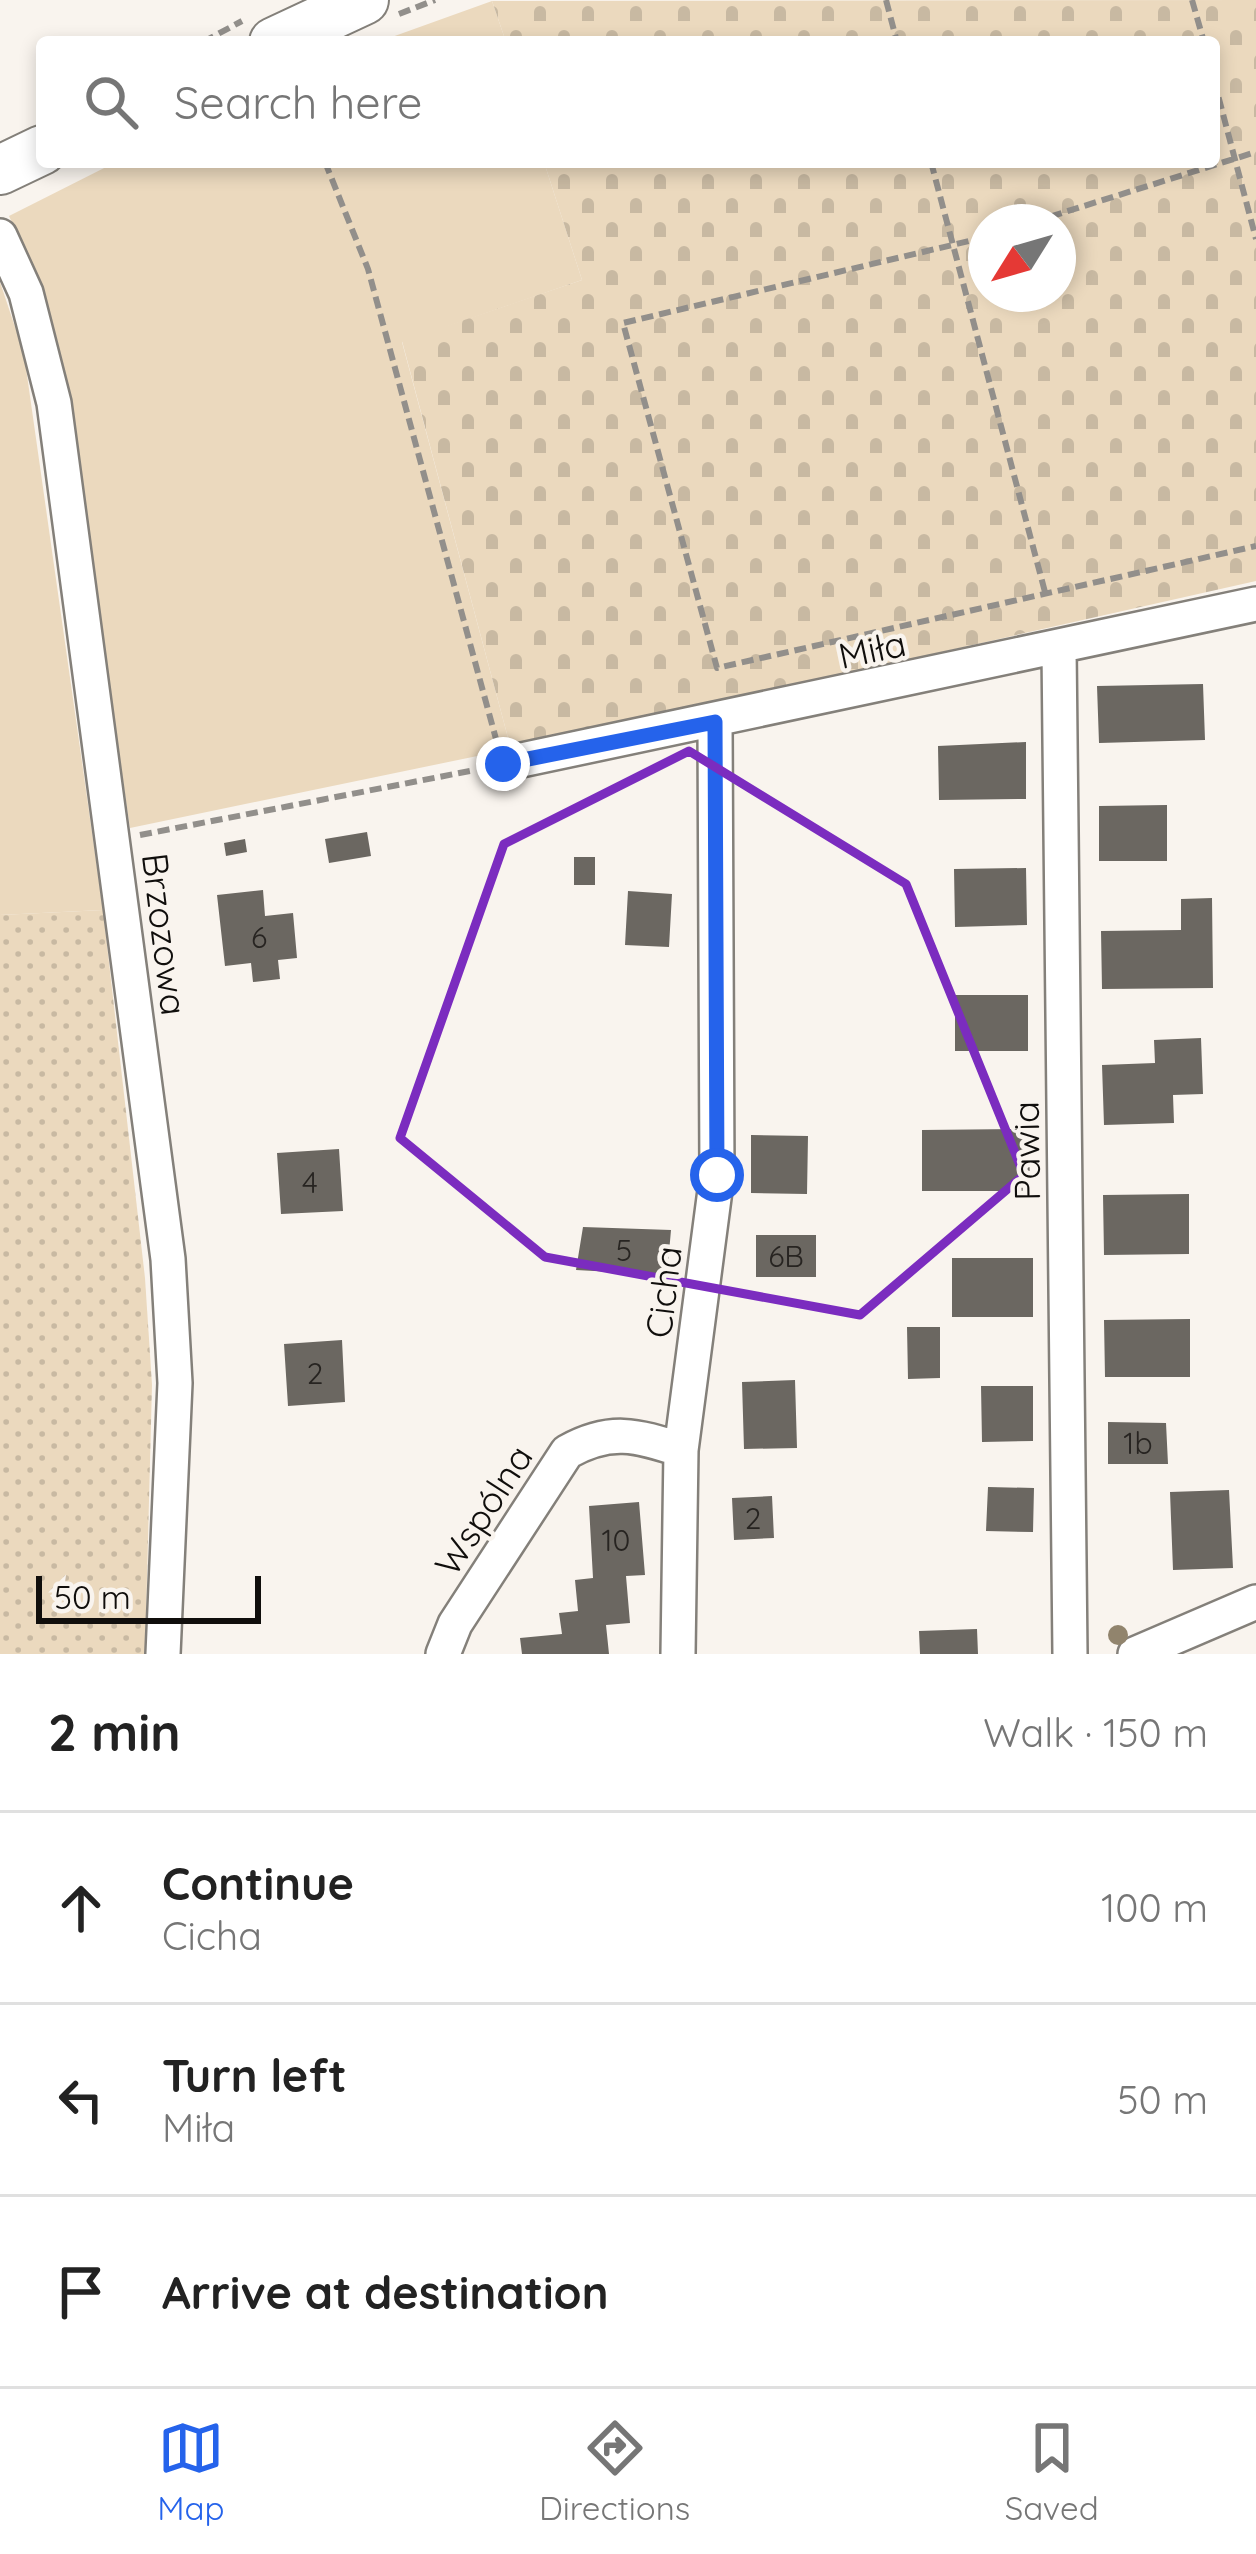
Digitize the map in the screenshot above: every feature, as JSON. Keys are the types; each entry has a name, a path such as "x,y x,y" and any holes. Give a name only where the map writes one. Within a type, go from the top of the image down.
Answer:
{"main road":[{"path":"287,36 364,0"},
{"path":"0,170 36,153"}],"street":[{"name":"Brzozowa","path":"0,236 26,293 54,403 168,1259 174,1476 163,1654"},
{"name":"Miła","path":"503,764 1256,604"},
{"name":"Pawia","path":"1060,648 1070,1654"},
{"name":"Cicha","path":"678,1654 681,1450 717,1175 715,722"},
{"name":"Wspólna","path":"443,1654 455,1624 567,1452 596,1436 630,1433 681,1450"},
{"path":"1135,1654 1256,1602"}],"path":[{"path":"886,0 896,36"},
{"path":"1192,0 1202,36"},
{"path":"1220,102 1256,239"},
{"path":"1220,163 1256,152"},
{"path":"114,839 503,764 368,269 327,168"},
{"path":"933,168 1045,592"},
{"path":"1076,208 1203,168"},
{"path":"968,243 623,323 717,668 1256,546"}],"highlighted area":[{"path":"689,751 906,884 1024,1175 860,1315 545,1257 400,1138 504,844"}],"green space":[{"path":"1256,0 1256,581 511,749 402,341 582,280 546,168 1220,168 1220,36 504,36 492,1"},
{"path":"492,1 504,36 395,36"},
{"path":"104,168 546,168 582,280 402,342 511,749 130,828 58,343 43,289 9,216"},
{"path":"0,282 24,354 103,910 0,915"},
{"path":"103,910 145,1278 152,1385 145,1654 0,1654 0,915"}],"building":[{"path":"1203,684 1205,740 1099,743 1097,686"},
{"path":"1026,742 1026,799 939,800 938,746"},
{"path":"1167,805 1167,861 1099,861 1099,806"},
{"path":"367,832 371,856 329,863 325,839"},
{"path":"245,839 247,852 226,856 224,843"},
{"path":"574,857 595,857 595,885 574,885"},
{"path":"1026,868 1027,925 955,927 954,869"},
{"path":"263,890 265,916 293,913 297,958 278,960 280,979 253,982 251,963 225,966 217,895"},
{"path":"628,891 672,894 669,947 625,945"},
{"path":"1212,898 1213,988 1102,989 1101,931 1181,930 1181,899"},
{"path":"955,995 1028,995 1028,1051 955,1051"},
{"path":"1201,1038 1203,1094 1173,1095 1174,1123 1104,1125 1102,1065 1155,1063 1154,1040"},
{"path":"1029,1129 1030,1191 922,1191 922,1130"},
{"path":"751,1135 808,1136 807,1194 751,1193"},
{"path":"339,1149 343,1211 281,1214 277,1153"},
{"path":"1189,1194 1189,1254 1104,1255 1103,1195"},
{"path":"583,1227 671,1230 667,1275 576,1270"},
{"path":"756,1235 816,1235 816,1277 756,1277"},
{"path":"952,1258 1033,1258 1033,1317 952,1317"},
{"path":"1190,1319 1190,1377 1105,1377 1104,1320"},
{"path":"907,1327 940,1327 940,1378 908,1379"},
{"path":"342,1340 345,1402 288,1406 284,1344"},
{"path":"795,1380 797,1448 744,1449 742,1382"},
{"path":"981,1386 1033,1386 1033,1441 982,1442"},
{"path":"1108,1422 1166,1423 1168,1464 1108,1464"},
{"path":"988,1487 1034,1488 1033,1532 986,1531"},
{"path":"1229,1490 1233,1568 1173,1570 1170,1492"},
{"path":"772,1496 774,1538 734,1540 732,1498"},
{"path":"639,1502 645,1575 626,1576 630,1623 606,1625 609,1654 522,1654 520,1638 562,1634 559,1613 578,1611 575,1580 593,1578 589,1506"},
{"path":"977,1629 978,1654 920,1654 919,1631"}],"route":[{"path":"503,764 715,722 717,1175"}]}
